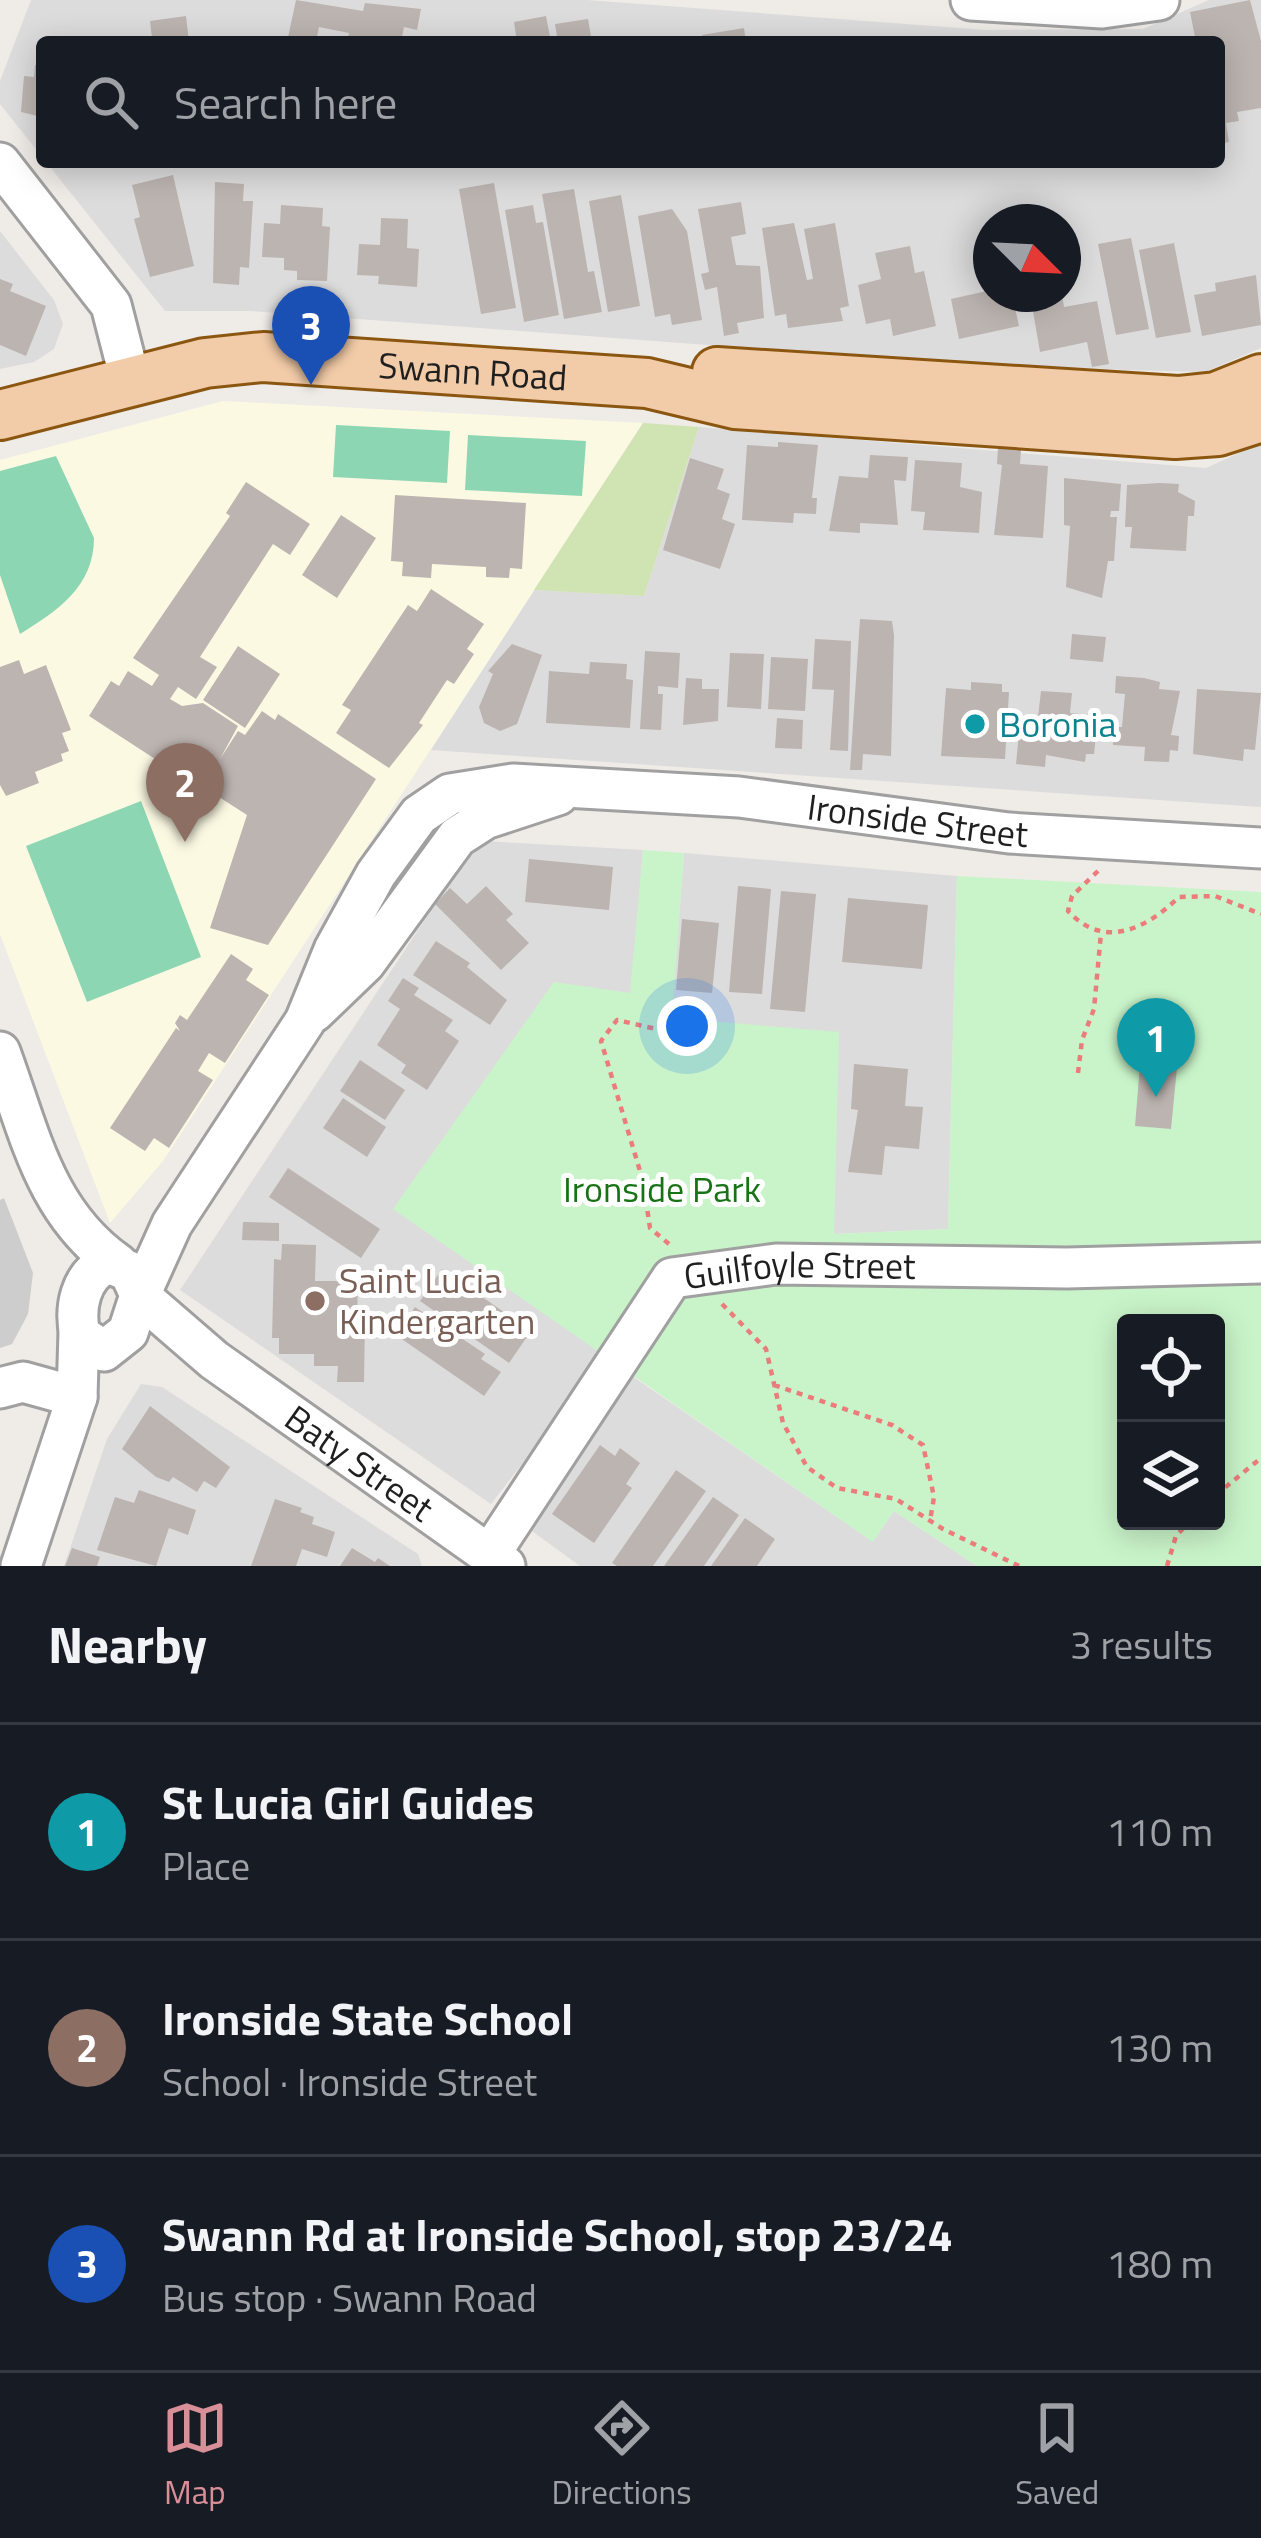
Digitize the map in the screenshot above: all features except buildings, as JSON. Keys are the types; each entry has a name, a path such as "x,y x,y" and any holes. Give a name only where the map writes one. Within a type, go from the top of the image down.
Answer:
{"main road":[{"name":"Swann Road","path":"0,415 219,360 263,357 647,383 735,404 1174,434 1218,431 1261,417"},
{"name":"Swann Road","path":"647,383 740,371 1178,401 1216,397 1261,379"}],"street":[{"path":"971,0 1102,8 1159,0"},
{"path":"0,163 111,304 131,382"},
{"name":"Ironside Street","path":"99,1328 93,1270 129,1280 184,1205 305,1021 362,898 429,805 485,785 739,796 1009,833 1261,848"},
{"path":"0,1052 50,1190 55,1222 99,1328"},
{"name":"Baty Street","path":"50,1190 78,1233 214,1360 490,1559"},
{"name":"Guilfoyle Street","path":"490,1559 672,1278 776,1264 1067,1268 1261,1263"},
{"path":"21,1566 99,1328 129,1280"},
{"name":"Baty Street","path":"99,1328 158,1336 214,1360"},
{"path":"0,1388 23,1382 77,1397"}],"path":[{"path":"1112,866 1100,869 1072,896 1068,911 1084,929 1121,933 1159,917 1179,897 1215,896 1261,914"},
{"path":"1078,1073 1082,1040 1094,1010 1101,933"},
{"path":"679,1253 650,1228 643,1181 601,1041 617,1020 713,1042"},
{"path":"721,1303 740,1317 766,1349 783,1423 806,1467 837,1488 896,1499 1019,1566"},
{"path":"774,1385 892,1425 923,1445 934,1497 930,1521"},
{"path":"1225,1488 1261,1458"},
{"path":"1167,1566 1182,1530"}],"shaded area":[{"path":"31,0 587,0 985,30 1143,29 1209,0 1261,0 1261,348 1205,372 1127,370 895,359 252,311 165,311 51,168 1225,168 1225,36 36,36 36,149 0,104 0,81"},
{"path":"0,231 54,300 63,324 54,349 34,362 0,369"},
{"path":"223,401 643,423 163,1161 110,1223 0,934 0,460"},
{"path":"699,427 1206,468 1261,443 1261,807 431,750 534,590 644,596"},
{"path":"483,841 643,850 604,1357 491,1504 180,1290 471,850"},
{"path":"684,853 957,876 948,1229 833,1234 671,1019"},
{"path":"4,1198 33,1273 28,1314 12,1344 0,1348 0,1200"},
{"path":"629,1374 872,1541 894,1511 977,1566 580,1566 525,1526"},
{"path":"141,1384 162,1387 418,1554 422,1566 64,1566 107,1439"}],"green space":[{"path":"643,423 699,427 644,596 534,590"},
{"path":"336,425 450,431 447,483 333,477"},
{"path":"468,435 586,441 582,496 465,490"},
{"path":"56,456 94,538 92,555 71,596 20,634 0,575 0,471"},
{"path":"141,801 201,957 87,1002 26,846"},
{"name":"Ironside Park","path":"643,850 684,853 672,1018 839,1032 834,1234 948,1229 957,876 1261,892 1261,1566 977,1566 894,1511 873,1542 393,1209 554,982 630,993"}],"place":[{"name":"Swann Rd at Ironside School, stop 23/24","path":"311,385"},
{"name":"Boronia","path":"975,724"},
{"name":"Ironside State School","path":"185,842"},
{"name":"St Lucia Girl Guides","path":"1156,1097"},
{"name":"Saint Lucia Kindergarten","path":"315,1301"}]}
